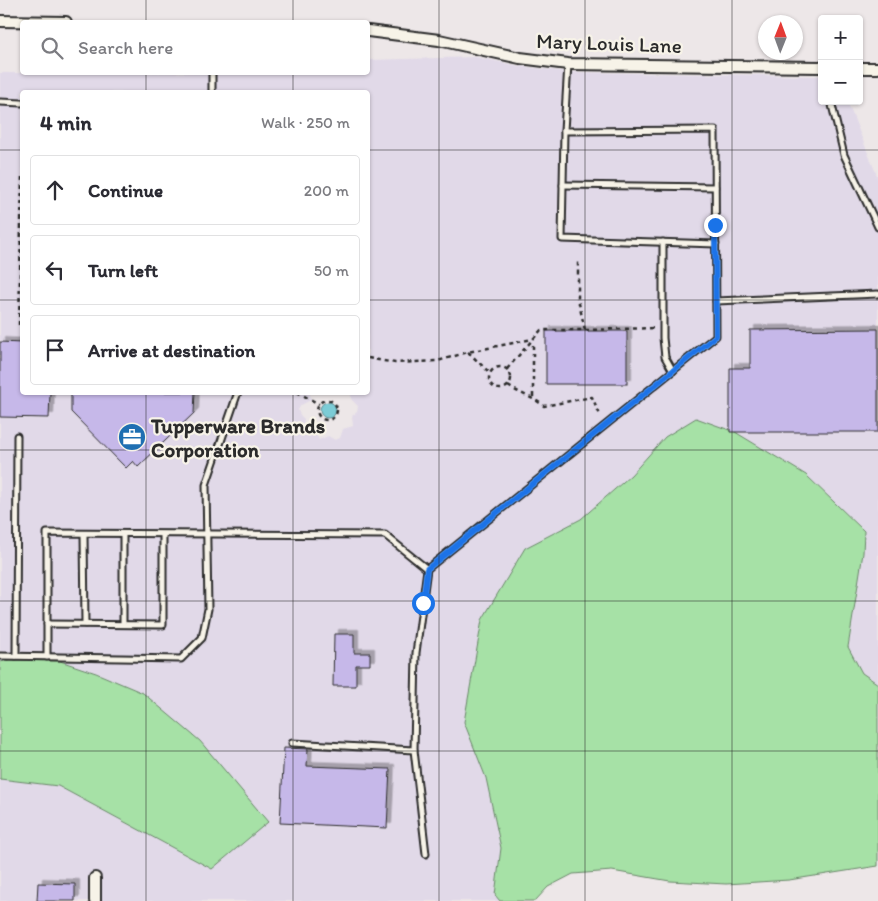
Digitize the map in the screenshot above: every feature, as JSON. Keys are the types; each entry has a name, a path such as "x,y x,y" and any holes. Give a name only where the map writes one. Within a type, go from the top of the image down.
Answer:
{"street":[{"path":"0,21 20,21"},
{"name":"Mary Louis Lane","path":"370,31 439,40 520,58 568,64 818,68"},
{"path":"863,68 878,68"},
{"path":"95,878 96,901"}],"lane":[{"path":"568,64 564,131 562,239 716,244"},
{"path":"212,75 212,90"},
{"path":"0,102 20,103"},
{"path":"832,105 844,155 878,227"},
{"path":"426,854 414,750 416,653 427,569 716,336 715,130 564,131"},
{"path":"563,185 715,187"},
{"path":"663,242 663,338 665,356 673,371"},
{"path":"716,301 878,294"},
{"path":"0,656 181,659 202,638 208,609 206,485 237,395"},
{"path":"16,656 17,436"},
{"path":"47,657 47,533 207,536 385,536 427,569"},
{"path":"84,534 85,624"},
{"path":"123,534 123,624"},
{"path":"47,624 164,625 163,535"},
{"path":"292,743 414,750"}],"path":[{"path":"578,262 578,299 585,330"},
{"path":"19,325 20,274"},
{"path":"507,369 542,330 654,328"},
{"path":"370,358 395,363 438,362 468,352 533,339"},
{"path":"533,339 533,398"},
{"path":"468,352 490,373"},
{"path":"507,369 496,368 490,373 489,380 492,386 498,389 508,386 522,395 533,398 544,406 592,397 605,426"},
{"path":"507,369 511,379 508,386"},
{"path":"303,395 320,404"},
{"path":"325,400 332,401 338,410 336,416 330,420 321,418 318,413 320,404 325,400"}],"shaded area":[{"path":"476,57 519,66 567,72 818,76 818,105 849,105 878,178 878,684 862,673 848,647 863,553 864,531 806,475 735,432 665,437 631,475 581,519 525,548 482,620 464,722 486,778 501,848 495,895 500,901 0,901 0,779 58,786 212,869 143,693 96,673 60,661 0,662 0,73 20,73 20,75 370,75 370,60"}],"green space":[{"path":"696,418 735,432 806,475 864,531 863,553 848,647 862,673 878,684 878,866 789,880 726,884 670,881 612,871 573,874 548,887 535,901 500,901 495,895 501,848 486,778 464,722 482,620 525,548 581,519 631,475 665,437"},
{"path":"10,660 60,661 96,673 143,693 200,741 268,822 212,869 58,786 0,779 0,662"}],"water":[{"path":"328,402 336,410 328,418 320,410"}],"building":[{"path":"878,329 878,432 730,432 730,368 750,368 750,330"},
{"path":"546,331 627,331 627,384 546,384"},
{"path":"0,342 20,343 20,395 50,395 49,418 0,417"},
{"name":"Tupperware Brands Corporation","path":"71,395 195,395 194,413 138,467 133,461 126,468 71,412"},
{"path":"334,634 354,634 354,653 370,653 370,665 356,665 356,686 333,686"},
{"path":"284,748 308,749 307,766 390,769 387,828 280,823"},
{"path":"38,883 75,884 75,901 37,901"}],"place":[{"name":"Tupperware Brands Corporation","path":"132,437"}],"route":[{"path":"423,603 427,569 716,336 715,225"}]}
